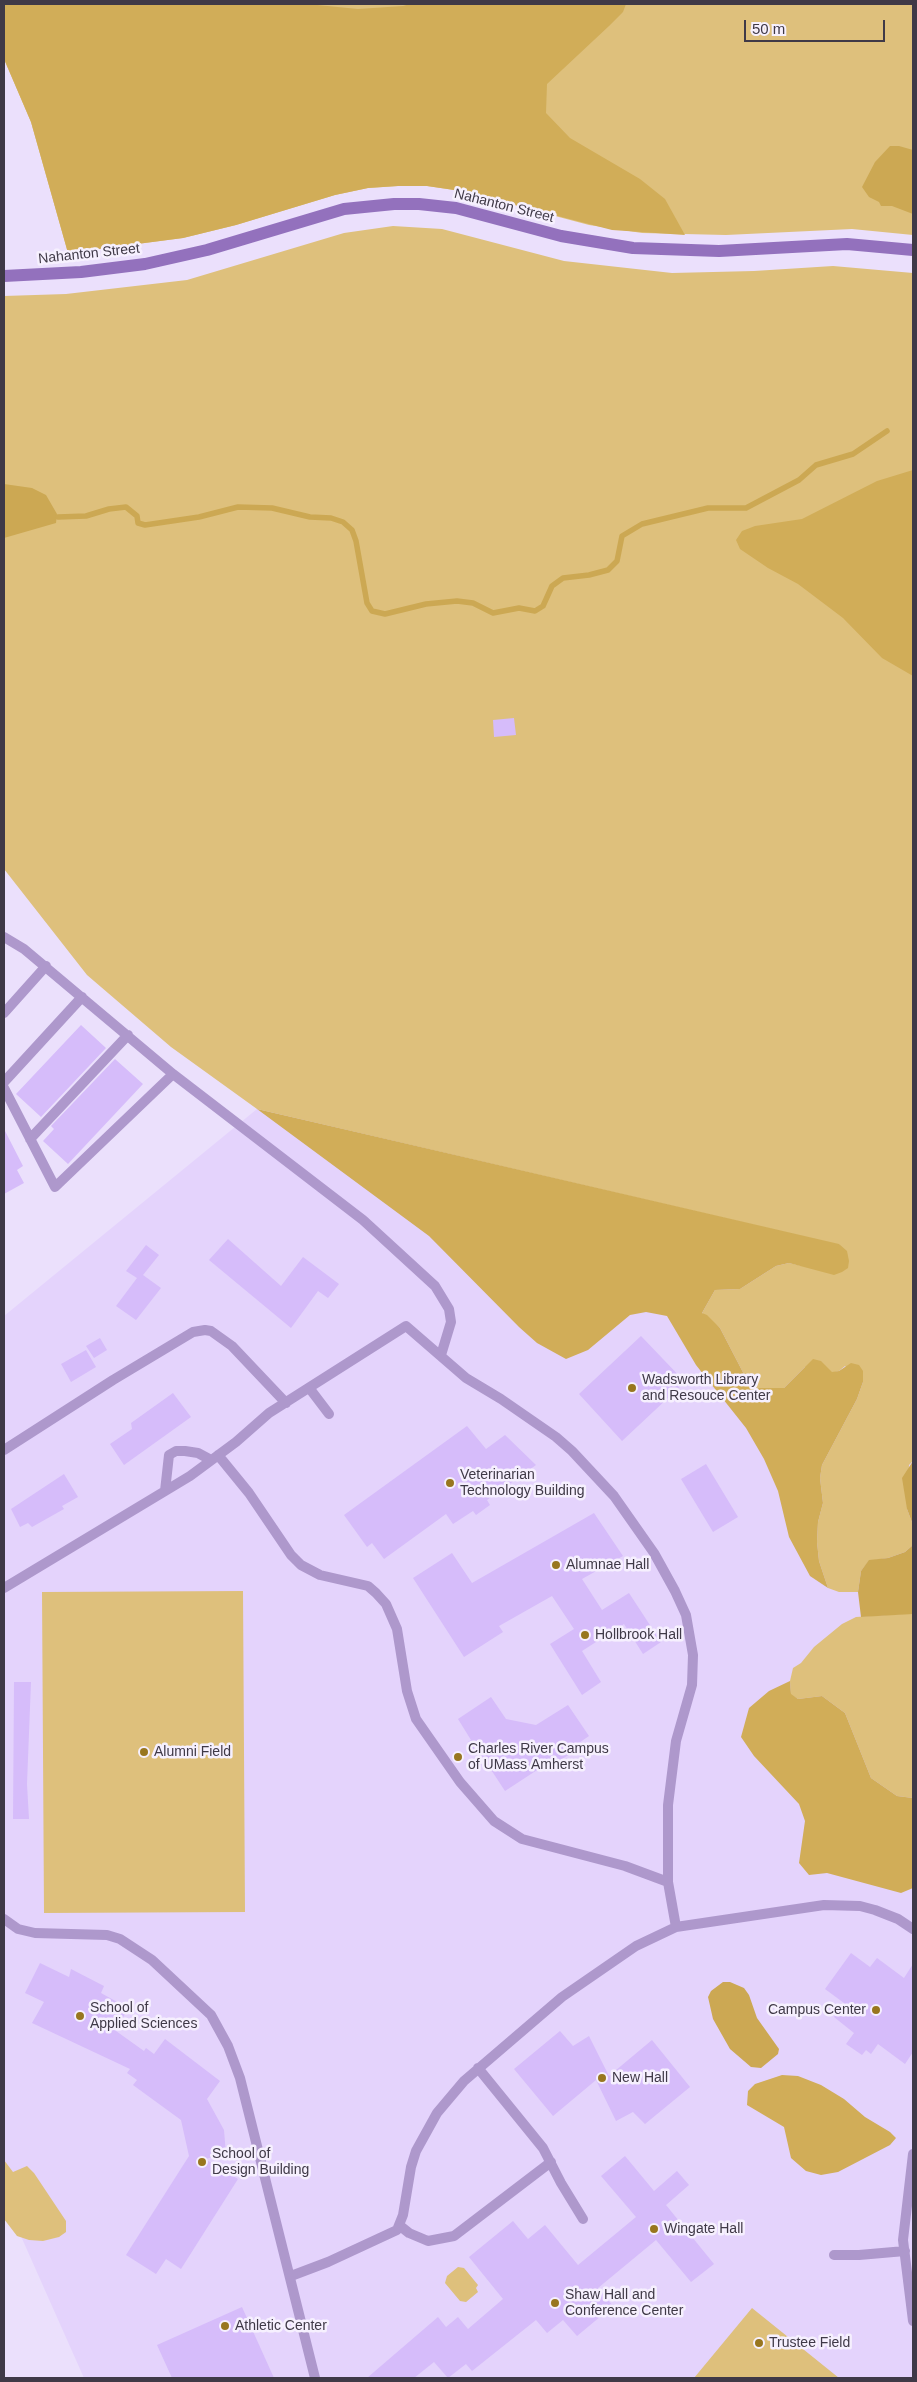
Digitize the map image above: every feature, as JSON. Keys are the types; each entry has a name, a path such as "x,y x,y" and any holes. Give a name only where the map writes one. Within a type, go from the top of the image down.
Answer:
{"main road":[{"name":"Nahanton Street","path":"4,276 82,272 145,264 214,248 344,209 394,204 419,204 456,208 561,236 633,248 719,251 846,244 913,250"}],"lane":[{"path":"4,937 24,948 173,1074 364,1220 435,1286 449,1309 451,1322 440,1355"},
{"path":"4,1013 46,966"},
{"path":"4,1082 82,997"},
{"path":"30,1139 128,1035"},
{"path":"4,1088 55,1187 173,1074"},
{"path":"4,1588 164,1491 214,1458 268,1414 310,1389 406,1326 466,1378 501,1399 556,1437 591,1470 614,1496 654,1553 686,1615 693,1655 692,1686 676,1741 668,1793 668,1882 676,1927"},
{"path":"4,1450 112,1380 193,1332 211,1331 232,1346 286,1402"},
{"path":"310,1389 329,1414"},
{"path":"164,1491 169,1455 176,1451 185,1451 214,1458 249,1493 291,1555 301,1565 320,1575 368,1586 376,1593 386,1604 397,1629 407,1691 416,1719 460,1782 494,1820 522,1839 625,1866 668,1882"},
{"path":"291,2276 391,2234 399,2226 404,2210 411,2167 423,2137 437,2113 478,2068 562,1997 636,1946 676,1927 824,1905 860,1906 888,1914 913,1929"},
{"path":"4,1919 18,1929 35,1933 107,1935 120,1939 152,1960 211,2015 228,2046 240,2078 316,2378"},
{"path":"478,2068 543,2148 583,2219"},
{"path":"913,2154 903,2240 913,2321"},
{"path":"399,2226 409,2233 428,2241 454,2236 550,2162"},
{"path":"834,2255 860,2256 905,2251"}],"shaded area":[{"path":"4,4 913,4 913,235 852,229 726,235 642,233 589,225 461,191 427,186 398,186 368,188 335,195 236,225 183,238 68,253 31,122 4,59"},
{"path":"4,4 307,4 358,9 410,4 626,4 623,12 547,84 546,113 570,138 640,179 665,199 685,235 612,230 461,191 427,186 398,186 368,188 335,195 236,225 183,238 68,253 31,122 4,59"},
{"path":"890,146 899,146 913,150 913,214 892,206 881,206 879,202 869,197 862,187 875,162"},
{"path":"393,226 442,229 564,261 672,273 754,271 833,266 913,273 913,1461 909,1465 907,1509 913,1525 913,1545 905,1552 888,1558 869,1561 861,1571 858,1592 839,1592 828,1588 819,1561 817,1542 818,1522 823,1503 820,1478 822,1465 857,1399 863,1382 845,1366 839,1371 832,1373 805,1367 784,1388 758,1388 748,1382 720,1328 702,1313 715,1290 740,1289 776,1266 789,1263 802,1266 840,1245 257,1109 171,1047 87,975 4,869 4,296 66,294 187,280 344,233"},
{"path":"913,470 913,676 882,658 843,618 798,584 768,568 740,549 736,540 742,531 755,526 802,519 877,481"},
{"path":"4,484 32,488 46,495 57,514 56,523 4,538"},
{"name":"Charles River Campus of UMass Amherst","path":"257,1109 897,1258 913,1246 913,2378 84,2378 4,2198 4,1316"},
{"path":"257,1109 839,1244 847,1251 849,1261 848,1268 842,1272 834,1275 789,1263 776,1266 740,1289 715,1290 702,1313 707,1315 720,1328 748,1382 758,1388 784,1388 813,1359 821,1361 832,1372 839,1371 851,1363 859,1365 863,1371 863,1382 857,1399 822,1465 820,1478 823,1503 818,1522 817,1542 819,1561 828,1588 810,1576 789,1537 778,1491 764,1459 746,1428 696,1365 667,1316 646,1312 630,1315 588,1350 566,1359 537,1343 519,1327 429,1236"},
{"path":"913,1461 913,1525 907,1509 902,1478"},
{"path":"913,1545 913,1614 861,1617 858,1592 861,1571 869,1560 888,1558 905,1552"},
{"name":"Alumni Field","path":"243,1591 245,1912 44,1913 42,1592"},
{"path":"913,1614 913,1798 897,1796 871,1778 845,1713 822,1696 798,1699 791,1695 790,1681 793,1668 801,1663 814,1647 842,1624 856,1617"},
{"path":"790,1681 791,1694 798,1699 822,1696 845,1713 871,1778 897,1796 913,1798 913,1888 901,1893 827,1873 809,1875 799,1863 805,1821 799,1804 754,1756 741,1737 749,1708 769,1691"},
{"path":"723,1982 730,1982 744,1988 749,1995 757,2018 779,2049 778,2054 761,2068 751,2067 730,2049 713,2019 708,1997 711,1991"},
{"path":"782,2075 798,2076 821,2085 844,2099 865,2117 890,2132 896,2138 890,2145 838,2172 821,2175 806,2171 791,2158 784,2127 747,2105 748,2091 755,2084"},
{"path":"4,2160 13,2172 27,2166 34,2173 66,2221 66,2232 59,2237 43,2241 29,2240 17,2236 4,2219"},
{"path":"458,2267 464,2268 478,2285 476,2288 478,2292 466,2302 460,2301 445,2283 447,2276"},
{"name":"Trustee Field","path":"752,2308 839,2378 694,2378"}],"building":[{"path":"514,718 516,735 494,737 493,720"},
{"path":"81,1025 106,1048 41,1117 16,1094"},
{"path":"115,1059 143,1084 68,1164 43,1141 54,1129 51,1126"},
{"path":"4,1129 23,1166 17,1170 24,1183 4,1194"},
{"path":"228,1239 281,1286 303,1257 339,1284 328,1298 318,1291 291,1328 209,1260"},
{"path":"146,1245 159,1255 143,1275 161,1288 136,1320 116,1306 137,1278 126,1271"},
{"name":"Wadsworth Library and Resouce Center","path":"641,1336 685,1382 622,1441 579,1394"},
{"path":"100,1338 107,1350 94,1358 86,1346"},
{"path":"86,1350 96,1367 71,1382 61,1364"},
{"path":"173,1393 191,1417 124,1465 110,1444 132,1429 131,1423"},
{"name":"Veterinarian Technology Building","path":"467,1426 486,1449 505,1435 536,1465 487,1500 490,1505 476,1515 473,1511 453,1524 446,1514 384,1559 372,1543 367,1547 344,1515"},
{"path":"706,1464 738,1517 713,1532 681,1479"},
{"path":"64,1474 78,1497 62,1506 64,1509 32,1527 28,1523 20,1527 11,1509"},
{"path":"594,1513 623,1556 582,1579 602,1610 629,1593 661,1642 643,1654 624,1624 582,1651 601,1682 582,1695 550,1644 574,1629 552,1596 499,1626 503,1632 464,1657 413,1578 452,1553 472,1583"},
{"path":"14,1682 31,1682 27,1784 29,1819 13,1819"},
{"path":"491,1697 506,1719 536,1725 568,1705 589,1736 570,1749 573,1752 559,1761 557,1757 505,1791 480,1753 477,1755 468,1742 471,1740 458,1719"},
{"name":"Campus Center","path":"851,1953 870,1967 877,1958 904,1978 913,1964 913,2052 905,2064 878,2044 871,2054 866,2050 862,2055 846,2044 854,2033 834,2017 844,2003 825,1989"},
{"name":"School of Design Building","path":"40,1963 69,1977 71,1969 104,1986 101,1993 128,2008 116,2031 144,2051 146,2048 154,2054 165,2039 220,2081 207,2099 224,2130 226,2154 205,2159 238,2179 181,2269 166,2259 156,2274 126,2255 189,2156 181,2120 133,2085 137,2080 127,2073 130,2069 32,2023 44,2002 25,1993"},
{"name":"New Hall","path":"560,2031 573,2046 589,2036 609,2076 652,2040 690,2087 645,2124 633,2112 616,2121 596,2080 553,2116 514,2069"},
{"path":"625,2156 654,2191 677,2171 689,2185 666,2205 714,2264 691,2282 656,2240 598,2288 613,2306 577,2336 563,2320 547,2333 536,2320 472,2371 466,2364 448,2378 434,2362 414,2378 367,2378 438,2317 446,2327 458,2317 468,2329 503,2299 469,2257 513,2221 528,2239 545,2225 578,2265 636,2217 601,2176"},
{"name":"Athletic Center","path":"242,2307 274,2378 172,2378 157,2345"}],"waterway":[{"path":"58,517 86,516 109,509 126,507 137,516 138,523 145,525 199,517 238,507 272,508 310,517 331,518 343,522 352,530 356,541 367,603 372,611 385,614 426,604 457,601 473,603 493,613 519,608 535,611 543,606 552,586 563,578 589,575 608,570 617,561 622,536 642,524 708,508 746,508 799,480 816,465 853,454 887,431"}],"place":[{"name":"Wadsworth Library and Resouce Center","path":"632,1388"},
{"name":"Veterinarian Technology Building","path":"450,1483"},
{"name":"Alumnae Hall","path":"556,1565"},
{"name":"Hollbrook Hall","path":"585,1635"},
{"name":"Alumni Field","path":"144,1752"},
{"name":"Charles River Campus of UMass Amherst","path":"458,1757"},
{"name":"Campus Center","path":"876,2010"},
{"name":"School of Applied Sciences","path":"80,2016"},
{"name":"New Hall","path":"602,2078"},
{"name":"School of Design Building","path":"202,2162"},
{"name":"Wingate Hall","path":"654,2229"},
{"name":"Shaw Hall and Conference Center","path":"555,2303"},
{"name":"Athletic Center","path":"225,2326"},
{"name":"Trustee Field","path":"759,2343"}]}
